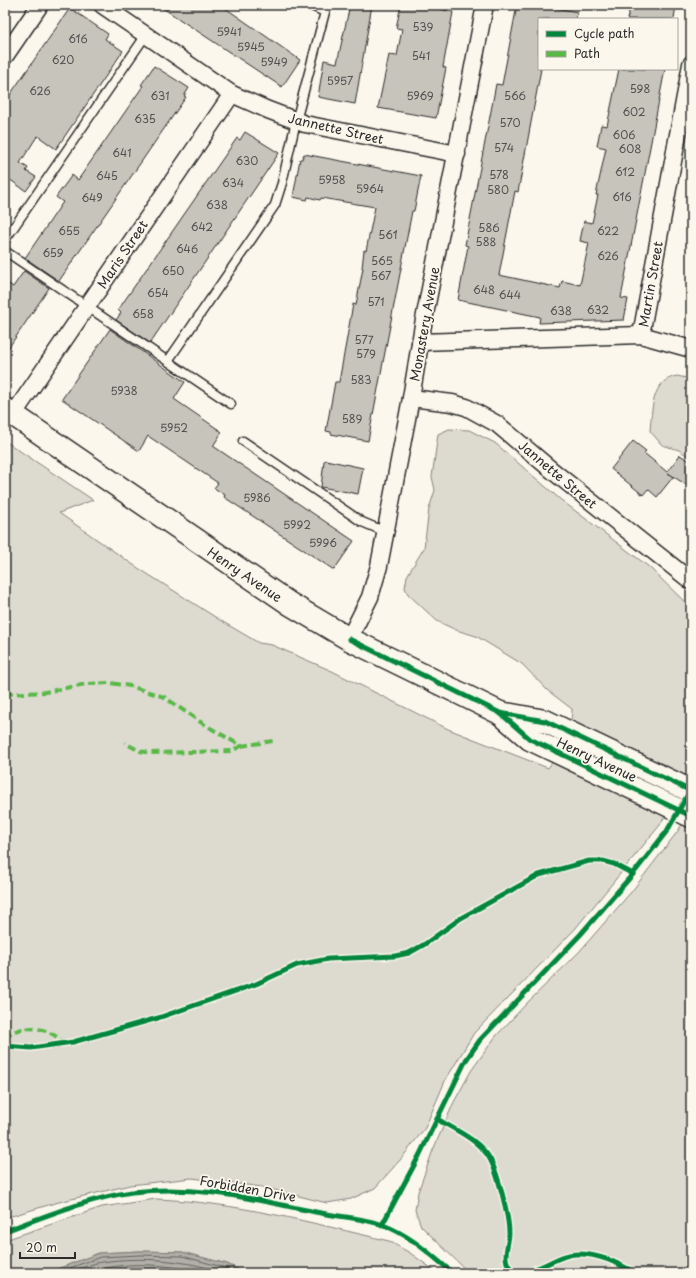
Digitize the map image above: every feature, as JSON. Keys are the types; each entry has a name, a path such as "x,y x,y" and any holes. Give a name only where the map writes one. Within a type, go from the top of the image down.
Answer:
{"main road":[{"name":"Henry Avenue","path":"9,412 300,611 349,639 500,713 530,739 691,816"},
{"name":"Henry Avenue","path":"500,713 545,721 691,791"}],"street":[{"path":"5,56 40,5"},
{"name":"Jannette Street","path":"102,5 232,94 296,121 457,154"},
{"name":"Monastery Avenue","path":"349,639 362,615 375,585 485,5"},
{"name":"Martin Street","path":"420,342 641,335 691,64"},
{"name":"Maris Street","path":"9,412 86,306 232,94"},
{"path":"641,335 691,349"},
{"name":"Jannette Street","path":"411,398 452,403 466,407 497,424 554,472 691,581"}],"lane":[{"path":"168,361 275,205 282,183 296,121 325,12 309,5"},
{"path":"5,240 146,35"},
{"path":"5,251 231,404"},
{"path":"243,441 362,522 386,532"}],"shaded area":[{"path":"677,376 691,379 691,458 679,450 662,445 650,431 654,398 662,383"},
{"path":"449,429 469,430 495,443 561,500 649,567 691,608 691,767 660,825 575,929 474,1033 445,1081 425,1128 401,1159 375,1188 351,1199 327,1203 262,1187 192,1178 130,1185 55,1203 5,1218 5,894 7,893 5,893 5,441 93,500 59,513 135,566 223,622 259,643 272,645 332,671 448,729 548,768 557,755 568,732 572,709 547,690 522,664 476,636 456,630 437,621 408,594 405,588 407,576 424,548 429,509 435,490 432,477 438,434"},
{"path":"691,809 691,1273 469,1273 421,1226 415,1210 418,1192 433,1150 454,1102 471,1071 496,1036 579,952 632,891 678,831"},
{"path":"156,1199 215,1204 273,1214 389,1241 410,1253 438,1273 246,1273 227,1264 182,1252 140,1251 99,1253 47,1273 5,1273 5,1240 102,1207"}],"water":[{"path":"140,1251 182,1252 227,1264 246,1273 47,1273 99,1253"}],"building":[{"path":"158,5 221,5 300,60 282,87"},
{"path":"350,5 372,5 355,104 318,97 324,60 337,63"},
{"path":"401,5 421,5 453,12 443,67 446,68 436,118 378,108 389,55 397,56 402,29 396,28"},
{"path":"517,5 541,5 577,12 576,18 538,18 538,70 541,70 518,192 515,191 499,275 560,288 562,281 580,285 589,243 580,241 584,221 592,223 598,195 596,195 606,148 597,146 601,125 607,126 619,70 665,70 621,298 628,299 624,320 539,323 540,317 458,300 468,246 465,245 496,84 502,85"},
{"path":"631,5 676,5 674,18 627,18"},
{"path":"70,8 108,34 105,39 123,51 56,149 38,136 36,138 20,163 28,168 26,171 36,177 26,191 9,179 5,185 5,102"},
{"path":"154,66 189,88 184,96 186,97 59,281 25,258 63,202 56,197 72,175 78,180 143,86 141,85"},
{"path":"245,132 279,153 150,343 116,320 121,313 118,310 237,138 240,140"},
{"path":"304,154 421,176 414,211 412,211 368,441 331,434 331,432 326,431 335,382 339,382 353,304 356,305 363,268 364,250 366,251 375,207 321,198 320,200 308,197 307,200 293,197 300,159 302,159"},
{"path":"24,271 49,288 5,353 5,281 13,287"},
{"path":"110,329 185,382 174,399 222,432 213,446 354,541 334,570 224,497 225,495 214,488 218,483 148,436 139,451 62,399"},
{"path":"633,441 646,451 644,453 667,472 680,455 691,462 691,488 668,473 673,477 657,497 648,489 643,495 611,469"},
{"path":"326,460 363,468 358,494 321,487 324,461"}],"marked path":[{"path":"5,694 45,692 86,684 110,683 130,686 164,697 202,723 241,746 232,751 151,753 140,751 125,743"},
{"path":"241,746 273,741"},
{"path":"5,1038 19,1030 35,1028 51,1033 63,1043"}],"cycle path":[{"path":"349,639 500,713 545,721 691,791"},
{"path":"500,713 530,739 691,816"},
{"path":"382,1225 419,1156 466,1060 480,1040 580,935 633,874 667,831 691,789"},
{"path":"5,1046 31,1048 73,1042 158,1018 256,984 297,965 328,959 395,956 409,953 425,944 461,918 539,875 589,861 603,861 614,864 633,874"},
{"path":"437,1119 459,1131 480,1146 490,1159 500,1185 509,1226 509,1238 506,1253 509,1267 513,1270 521,1272 529,1271 568,1255 584,1254 607,1259 636,1273"},
{"name":"Forbidden Drive","path":"5,1231 68,1208 101,1198 132,1192 157,1190 204,1192 250,1199 383,1225 411,1240 453,1273"}]}
